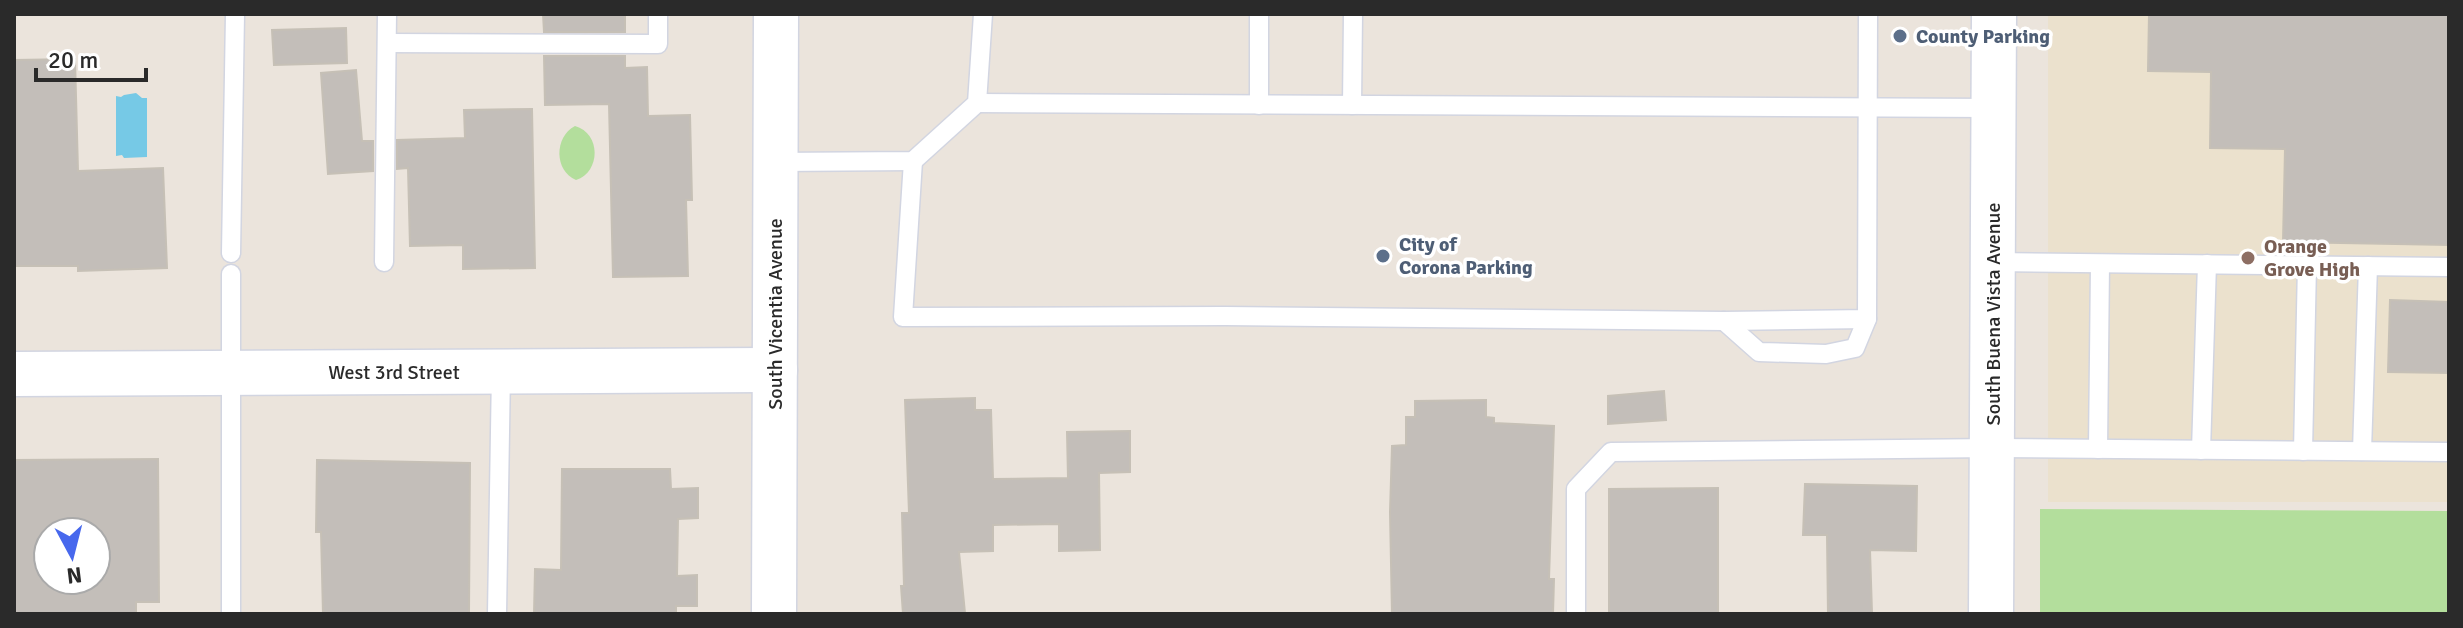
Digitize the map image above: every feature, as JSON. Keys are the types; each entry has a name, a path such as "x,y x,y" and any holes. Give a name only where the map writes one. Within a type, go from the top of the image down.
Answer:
{"street":[{"name":"South Vicentia Avenue","path":"774,614 776,14"},
{"name":"South Buena Vista Avenue","path":"1991,614 1994,14"},
{"name":"West 3rd Street","path":"14,374 775,370"}],"lane":[{"path":"231,253 235,14"},
{"path":"384,262 387,14"},
{"path":"387,43 658,44 658,14"},
{"path":"977,103 983,14"},
{"path":"1259,14 1259,105"},
{"path":"1352,105 1353,14"},
{"path":"1724,321 1759,352 1826,354 1855,348 1867,319 1868,14"},
{"path":"776,162 913,161 977,103 1993,108"},
{"path":"913,161 903,317 1867,319"},
{"path":"1993,262 2449,267"},
{"path":"2098,449 2100,264"},
{"path":"2201,450 2207,264"},
{"path":"2303,451 2307,265"},
{"path":"2362,451 2368,266"},
{"path":"231,274 231,614"},
{"path":"497,614 501,371"},
{"path":"1576,614 1576,489 1611,452 1994,448 2449,452"}],"shaded area":[{"name":"Orange Grove High","path":"2048,14 2449,14 2449,502 2048,502"}],"green space":[{"path":"575,126 590,136 595,153 590,169 576,180 564,169 559,154 563,138"},
{"path":"2040,509 2449,511 2449,614 2040,614"}],"water":[{"path":"136,93 147,98 147,157 116,156 116,96"}],"building":[{"path":"543,14 625,14 625,32 544,32"},
{"path":"2149,14 2449,14 2449,245 2283,242 2285,149 2210,148 2211,72 2148,71"},
{"path":"346,28 347,63 274,65 272,30"},
{"path":"544,56 625,56 625,68 647,67 648,116 690,115 692,200 686,200 688,276 613,277 609,104 545,105"},
{"path":"75,59 78,171 163,168 167,268 78,271 78,266 14,266 14,60"},
{"path":"356,70 362,141 373,141 373,171 328,174 321,73"},
{"path":"532,109 535,268 463,269 463,245 410,246 408,168 397,169 397,140 465,138 464,110"},
{"path":"2390,300 2449,302 2449,373 2388,372"},
{"path":"1664,391 1666,420 1608,424 1608,396"},
{"path":"975,398 975,410 991,410 993,479 1068,478 1067,432 1130,431 1130,472 1099,473 1100,550 1059,551 1059,524 993,525 993,551 959,552 965,613 903,614 902,513 909,513 905,400"},
{"path":"1486,400 1486,417 1494,418 1494,423 1554,426 1549,579 1554,579 1553,614 1392,614 1392,446 1406,445 1406,417 1415,417 1415,401"},
{"path":"158,459 159,602 136,602 136,614 14,614 14,460"},
{"path":"317,460 470,463 469,614 323,614 321,532 316,532"},
{"path":"562,469 670,469 671,489 698,488 698,518 678,519 677,576 697,575 697,606 676,606 676,614 534,614 535,569 561,570"},
{"path":"1805,484 1917,486 1916,551 1870,550 1872,613 1828,614 1827,535 1803,535"},
{"path":"1718,488 1718,614 1609,614 1609,489"}],"place":[{"name":"County Parking","path":"1900,36"},
{"name":"City of Corona Parking","path":"1383,256"},
{"name":"Orange Grove High","path":"2248,258"}]}
